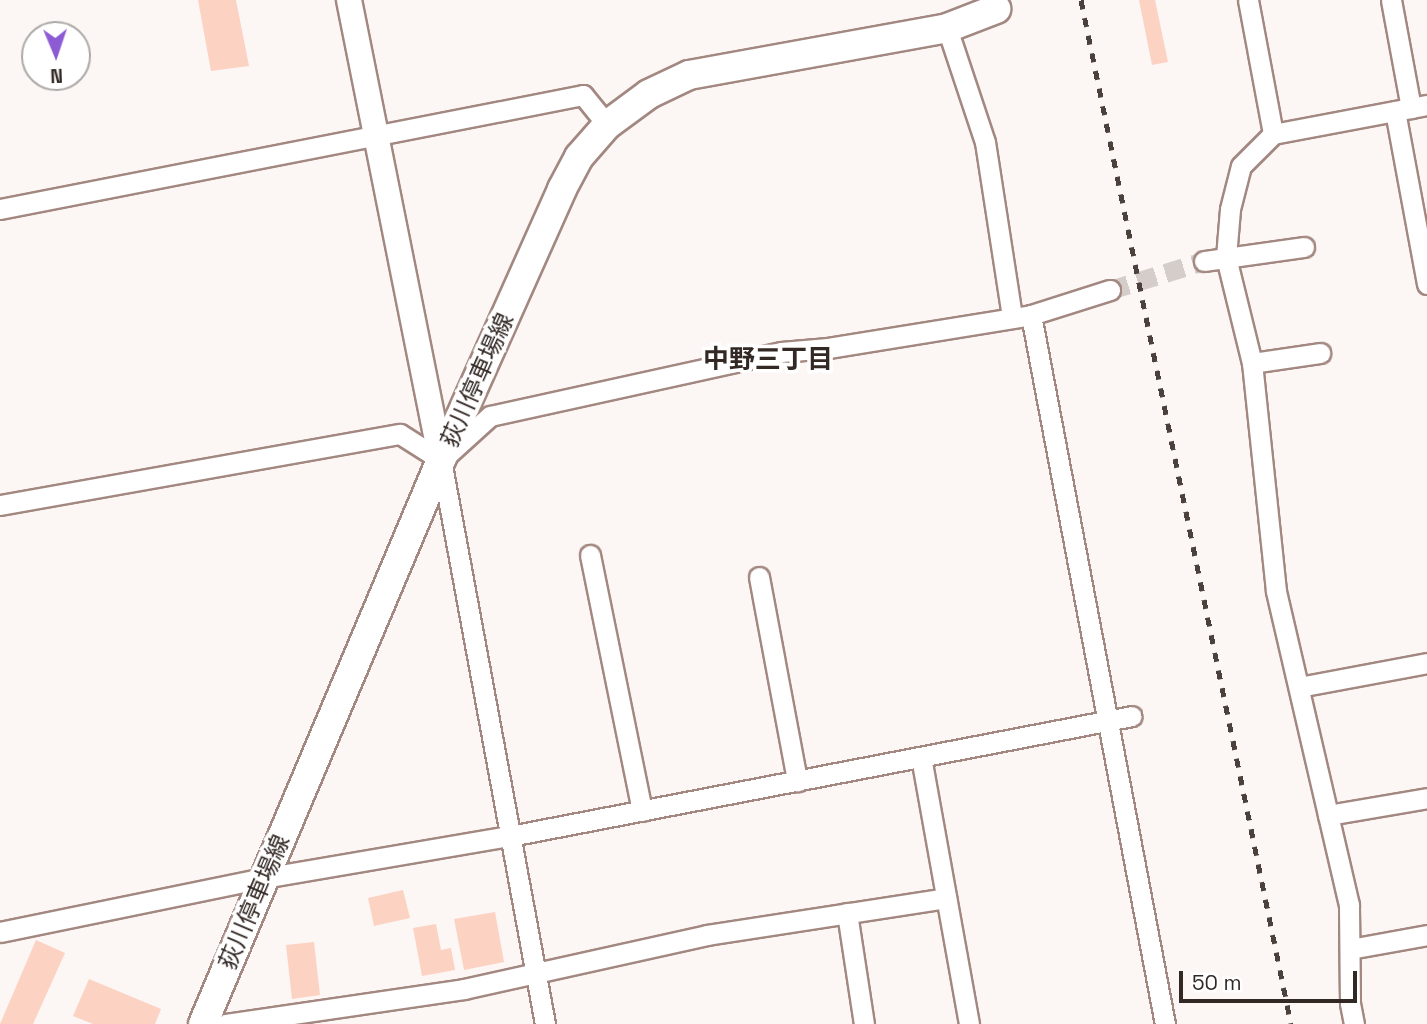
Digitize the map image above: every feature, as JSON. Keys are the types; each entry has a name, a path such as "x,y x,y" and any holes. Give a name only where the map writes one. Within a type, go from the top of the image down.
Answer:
{"main road":[{"name":"荻川停車場線","path":"203,1024 441,460 562,189 579,157 607,125 649,94 689,75 947,28 995,5"}],"street":[{"path":"349,0 441,460 544,1024"},
{"path":"1248,0 1273,134"},
{"path":"1391,0 1411,108 1427,284"},
{"path":"947,28 985,142 1106,721 1165,1024"},
{"path":"0,209 583,95 607,125"},
{"path":"1354,1024 1350,1003 1349,905 1276,591 1252,363 1226,257 1230,209 1241,166 1273,134 1411,108"},
{"path":"1204,261 1304,247"},
{"path":"441,460 490,415 781,352 828,348 1022,316 1110,290"},
{"path":"1252,363 1320,353"},
{"path":"0,505 400,434 441,460"},
{"path":"590,555 642,811"},
{"path":"759,577 797,781"},
{"path":"1298,687 1427,663"},
{"path":"0,932 263,878 510,836 1132,716"},
{"path":"920,757 969,1024"},
{"path":"1328,815 1427,798"},
{"path":"225,1024 464,989 707,935 946,898"},
{"path":"847,913 864,1024"},
{"path":"1350,949 1427,935"}],"building":[{"path":"198,0 236,0 249,66 211,71"},
{"path":"1139,0 1155,0 1168,62 1152,65"},
{"path":"403,890 410,918 374,926 368,898"},
{"path":"495,912 504,962 464,970 454,919"},
{"path":"436,924 441,950 451,948 455,970 422,976 413,928"},
{"path":"36,940 65,953 33,1024 0,1024"},
{"path":"314,942 320,995 292,999 286,945"},
{"path":"89,979 161,1009 155,1024 93,1024 73,1016"}],"tunnel":[{"path":"1110,290 1204,261"}],"railway":[{"path":"1081,0 1291,1024"}],"district":[{"name":"中野三丁目","path":"768,360"}]}
